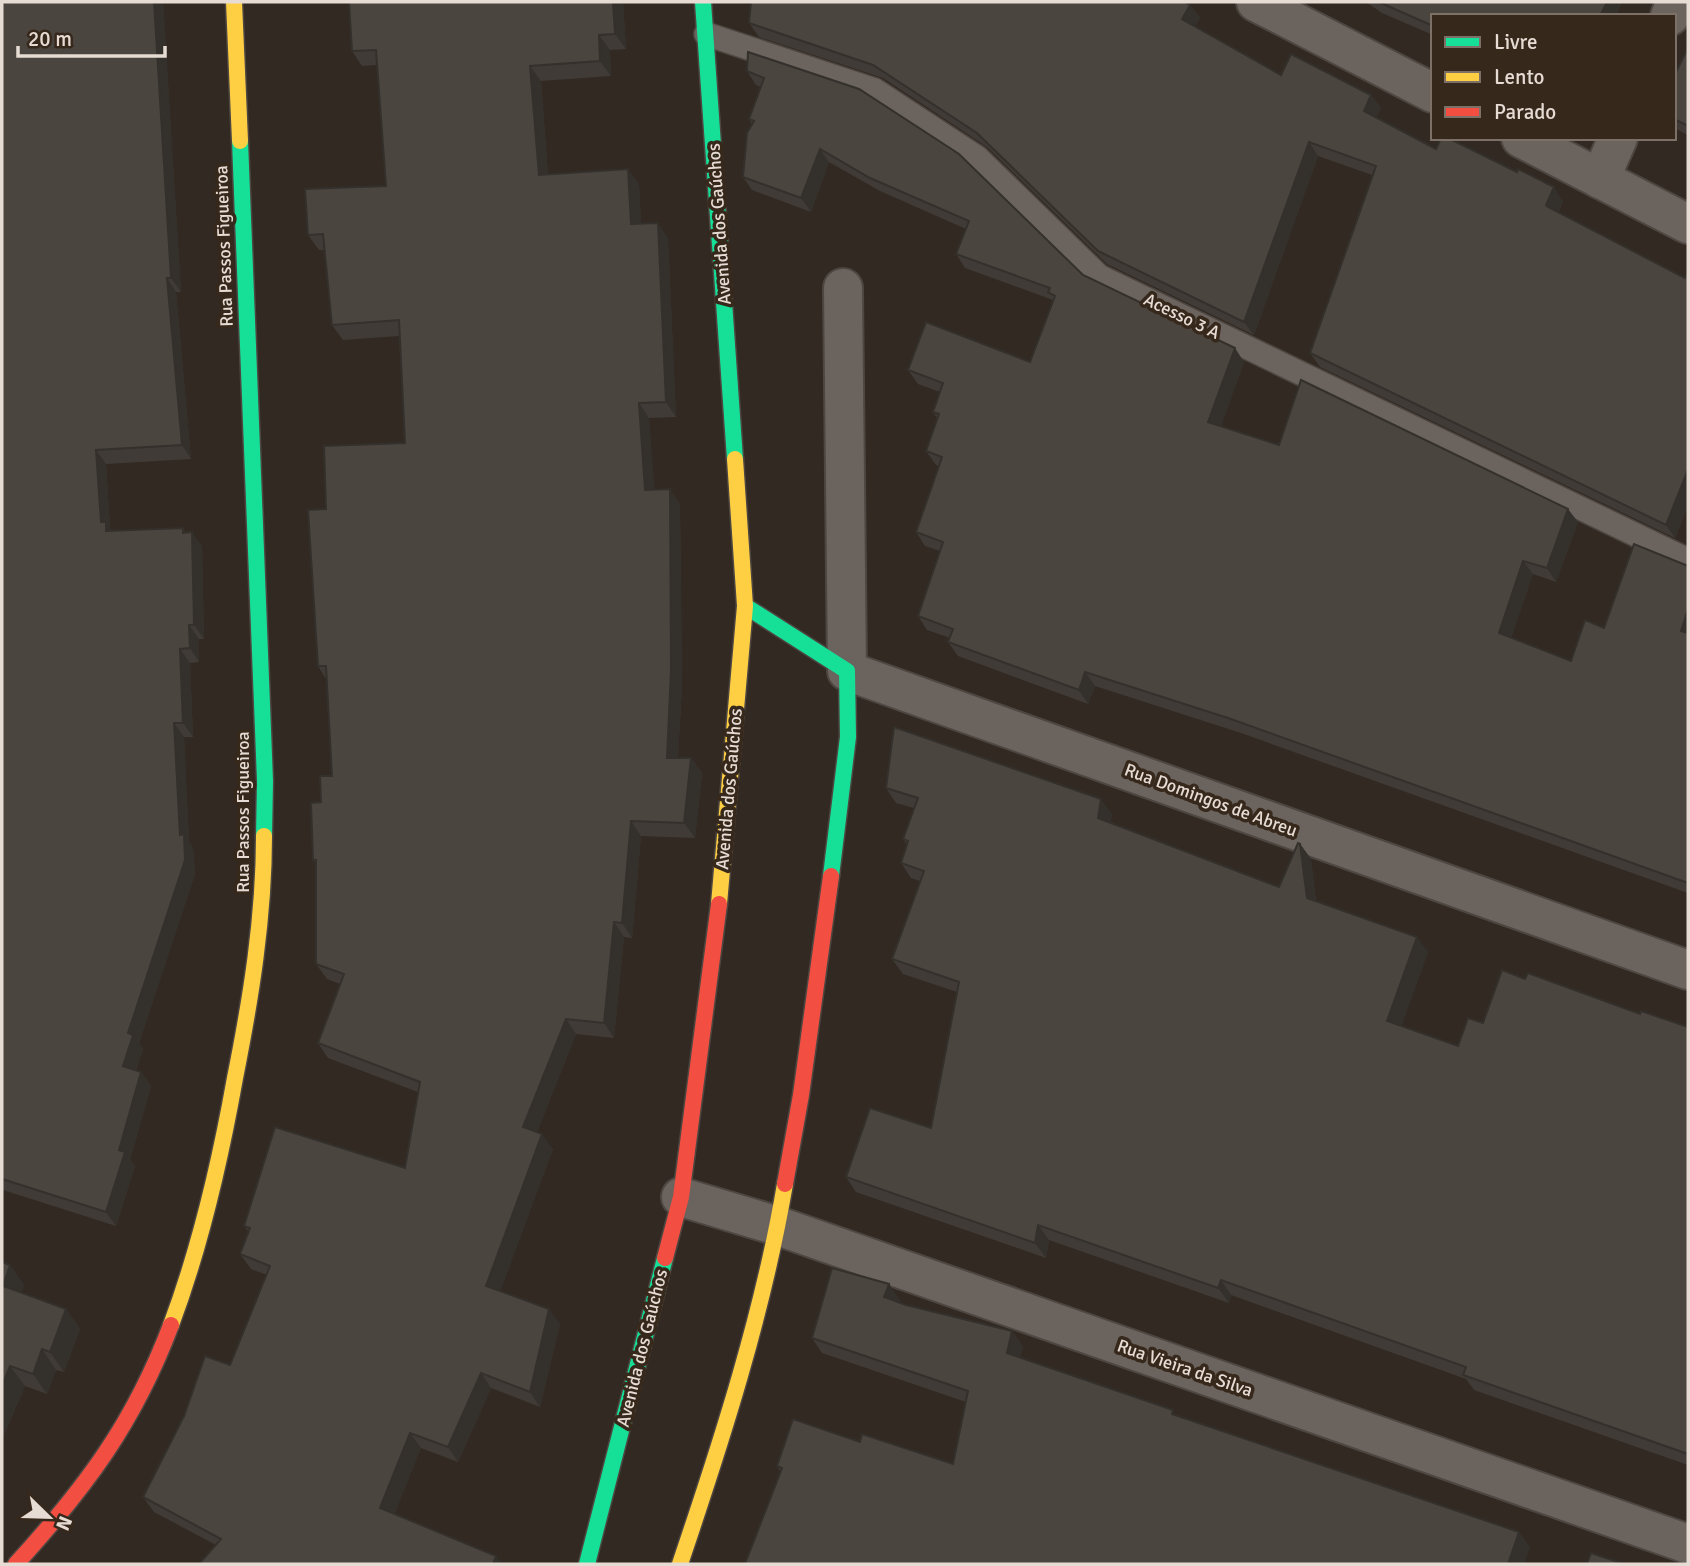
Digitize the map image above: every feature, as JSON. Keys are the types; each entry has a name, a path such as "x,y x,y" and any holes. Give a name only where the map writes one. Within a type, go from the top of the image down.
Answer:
{"street":[{"name":"Rua Passos Figueiroa","path":"16,1564 60,1515 120,1434 166,1344 200,1234 228,1122 249,1008 263,893 265,781 234,2"},
{"name":"Avenida dos Gaúchos","path":"587,1564 681,1197 716,943 746,606 703,2"},
{"path":"1256,2 1431,92"},
{"path":"1525,140 1688,224"},
{"path":"1600,179 1617,140"},
{"path":"680,1564 722,1436 778,1226 801,1095 840,809 848,737 843,289"},
{"name":"Rua Domingos de Abreu","path":"746,606 847,671 1688,970"},
{"name":"Rua Vieira da Silva","path":"681,1197 778,1226 1688,1544"}],"lane":[{"name":"Acesso 3 A","path":"706,34 875,90 976,158 1099,276 1688,560"}],"building":[{"path":"2,2 154,2 171,278 167,278 182,445 96,450 101,522 106,522 106,531 183,528 183,533 192,532 194,625 189,625 190,648 180,649 183,723 174,723 180,835 184,834 185,860 128,1033 133,1035 123,1066 141,1072 119,1150 125,1152 106,1212 2,1179"},
{"path":"349,2 613,2 615,34 599,35 600,61 530,66 539,175 628,169 631,224 658,223 666,402 639,403 645,490 670,489 671,670 667,758 691,758 684,823 631,821 622,923 614,922 604,1023 566,1019 523,1127 542,1134 486,1286 549,1309 530,1392 481,1373 448,1447 410,1433 380,1508 496,1556 493,1564 199,1564 221,1539 143,1497 184,1416 205,1356 230,1365 270,1266 240,1254 250,1228 244,1226 275,1127 405,1168 420,1082 318,1043 344,974 316,964 316,860 313,860 311,803 321,802 320,776 332,776 326,666 318,666 308,510 326,509 324,446 405,443 399,320 332,325 323,234 308,235 305,189 386,186 376,50 352,51"},
{"path":"751,2 1185,2 1190,5 1182,19 1281,75 1291,54 1371,95 1364,111 1436,149 1440,140 1452,140 1554,187 1546,205 1548,207 1685,278 1688,270 1688,473 1666,525 1310,353 1376,166 1309,142 1244,322 1098,251 977,133 873,65 749,23"},
{"path":"1379,2 1607,2 1601,14 1431,14 1431,25"},
{"path":"1688,48 1688,126 1676,120 1676,72"},
{"path":"748,52 859,89 959,154 1083,275 1235,348 1208,422 1279,445 1301,380 1568,509 1547,568 1523,561 1499,633 1571,661 1585,620 1604,628 1634,544 1688,566 1688,609 1681,631 1688,633 1688,883 1231,719 1085,672 1079,690 948,642 953,629 918,616 943,542 916,532 942,457 926,451 939,414 933,412 943,383 908,370 926,322 1030,362 1055,296 1048,292 1050,288 956,254 969,221 870,178 820,149 801,198 743,177 747,133 754,121 749,119 764,78 747,71"},
{"path":"894,727 1101,799 1098,818 1279,887 1298,843 1300,844 1307,898 1417,937 1387,1021 1458,1046 1468,1018 1483,1023 1502,970 1525,979 1528,973 1640,1014 1641,1011 1688,1027 1688,1454 1463,1375 1466,1367 1221,1280 1218,1288 1038,1225 1035,1243 846,1177 870,1108 931,1128 959,982 892,959 924,871 901,863 908,841 903,839 918,798 886,788"},
{"path":"2,1262 10,1265 3,1286 66,1309 50,1352 42,1349 33,1374 10,1366 2,1386"},
{"path":"832,1268 889,1284 884,1297 906,1305 1012,1331 1007,1353 1173,1410 1172,1414 1519,1532 1508,1564 745,1564 782,1468 777,1466 793,1419 860,1442 862,1434 953,1464 968,1391 812,1338"},
{"path":"1591,1553 1624,1564 1587,1564"}],"traffic: fast":[{"path":"703,2 735,459"},
{"path":"240,141 265,781 264,836"},
{"path":"745,606 847,671 848,737 831,876"},
{"path":"587,1564 665,1258"}],"traffic: slow":[{"path":"234,2 240,141"},
{"path":"719,904 745,606 735,459"},
{"path":"171,1325 200,1234 229,1109 255,958 262,897 264,836"},
{"path":"680,1564 726,1423 753,1328 785,1184"}],"traffic: jam":[{"path":"785,1184 801,1095 831,876"},
{"path":"665,1258 681,1197 719,904"},
{"path":"16,1564 65,1508 106,1452 141,1393 171,1325"}]}
